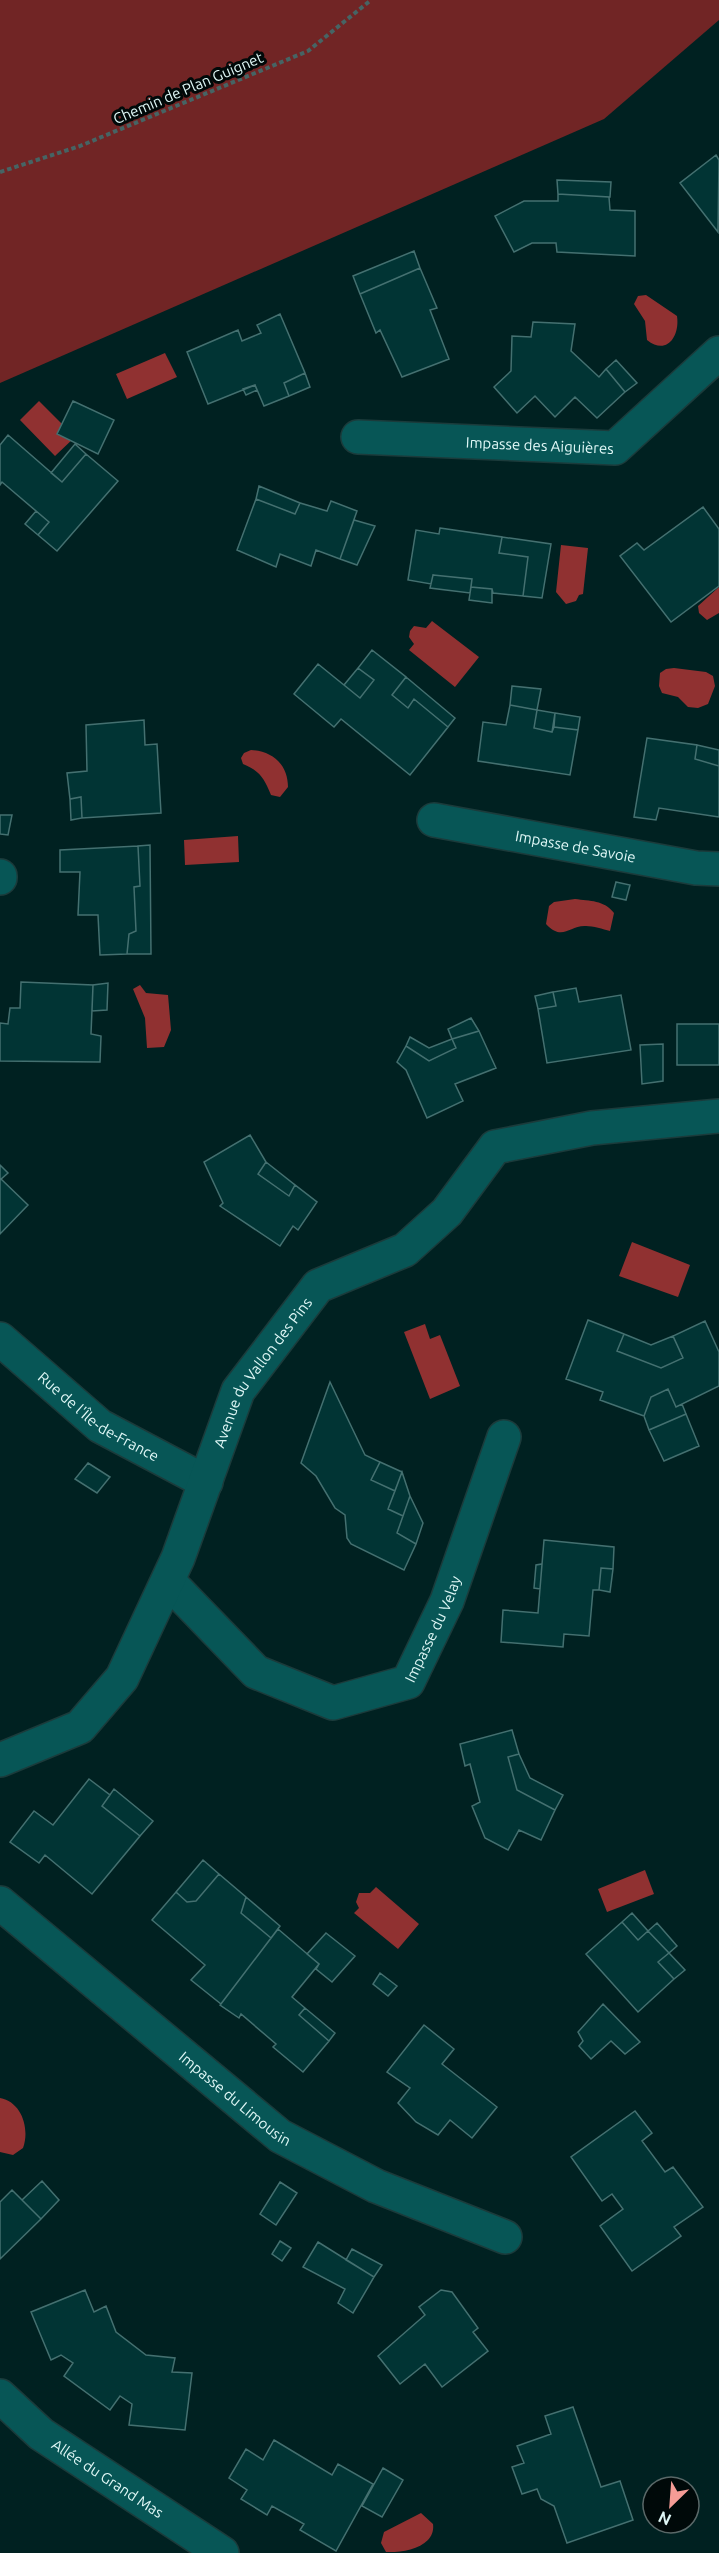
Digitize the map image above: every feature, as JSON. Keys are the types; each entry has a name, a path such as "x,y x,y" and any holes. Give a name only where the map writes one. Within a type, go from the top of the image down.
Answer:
{"street":[{"name":"Impasse des Aiguières","path":"358,437 615,448 719,353"},
{"name":"Impasse de Savoie","path":"434,820 696,868 719,869"},
{"name":"Avenue du Vallon des Pins","path":"0,1760 80,1727 122,1678 168,1581 238,1391 318,1286 405,1250 447,1212 495,1147 592,1128 719,1116"},
{"name":"Rue de l'Île-de-France","path":"0,1339 100,1426 206,1482"},
{"name":"Impasse du Velay","path":"168,1581 256,1672 333,1703 408,1682 447,1601 504,1437"},
{"name":"Impasse du Limousin","path":"0,1904 280,2136 376,2186 505,2237"},
{"name":"Allée du Grand Mas","path":"0,2396 41,2434 218,2552"}],"path":[{"name":"Chemin de Plan Guignet","path":"0,172 80,146 308,51 371,0"}],"shaded area":[{"path":"0,0 719,0 719,20 604,119 0,383"},
{"path":"646,295 677,316 674,337 666,345 661,346 647,340 645,321 634,304 638,296"},
{"path":"165,353 177,377 127,399 116,374"},
{"path":"39,401 75,437 55,456 20,420"},
{"path":"561,545 588,548 583,594 579,595 576,601 566,604 556,592"},
{"path":"719,587 719,613 707,620 699,613 698,606"},
{"path":"432,621 479,657 455,687 409,650 414,644 409,637 410,631 414,626 426,628"},
{"path":"674,668 706,672 713,676 715,686 708,704 698,708 688,707 678,697 662,693 659,686 660,673"},
{"path":"251,750 272,756 282,766 288,787 280,797 271,795 261,776 254,769 243,764 241,758 244,753"},
{"path":"238,836 239,862 185,865 184,840"},
{"path":"575,899 596,902 610,909 614,913 610,931 580,926 557,932 546,924 549,906 554,902"},
{"path":"140,985 146,993 168,995 171,1030 164,1047 147,1048 145,1018 133,989"},
{"path":"632,1242 690,1265 678,1297 619,1276"},
{"path":"425,1324 430,1339 440,1335 460,1386 430,1399 404,1332"},
{"path":"645,1870 654,1894 607,1912 598,1889"},
{"path":"376,1887 419,1924 398,1949 354,1913 359,1908 356,1902 359,1893 370,1893"},
{"path":"0,2098 14,2105 25,2125 23,2148 13,2155 0,2152"},
{"path":"421,2513 433,2524 433,2532 429,2538 410,2550 386,2552 381,2543 384,2532"}],"building":[{"path":"716,155 719,160 718,232 680,183"},
{"path":"557,180 611,182 610,197 558,194"},
{"path":"558,194 609,197 610,210 635,211 635,256 557,252 556,243 532,243 514,252 495,216 524,201 558,201"},
{"path":"414,251 420,268 360,294 353,276"},
{"path":"420,268 437,308 430,310 449,359 402,377 380,330 376,333 360,294"},
{"path":"280,314 305,373 284,383 289,396 264,406 255,385 208,404 187,352 238,330 242,341 261,333 257,325"},
{"path":"533,322 575,324 571,351 599,377 606,369 625,392 597,418 575,397 555,417 535,396 517,413 494,387 511,371 512,336 531,337"},
{"path":"616,360 637,383 625,392 606,369"},
{"path":"305,373 310,387 289,396 284,383"},
{"path":"255,385 257,390 246,395 243,389"},
{"path":"73,401 114,420 98,454 57,434"},
{"path":"8,435 62,482 86,454 118,481 57,551 38,535 49,522 2,482 0,485 0,445"},
{"path":"75,444 86,454 62,482 51,473"},
{"path":"259,486 300,503 295,514 256,499"},
{"path":"256,499 295,514 300,503 327,511 331,501 357,511 340,559 316,550 311,566 280,554 276,567 237,550"},
{"path":"703,507 719,529 719,586 671,622 620,556 637,543 644,550"},
{"path":"36,511 49,522 38,535 25,524"},
{"path":"354,520 375,526 357,565 340,559"},
{"path":"440,528 502,537 499,553 528,557 523,596 493,593 492,589 471,587 472,579 433,575 431,584 408,580 416,530 439,534"},
{"path":"502,537 551,544 542,598 523,596 528,557 499,553"},
{"path":"433,575 472,579 470,593 430,588"},
{"path":"471,587 492,589 492,603 469,600"},
{"path":"372,650 406,677 392,695 408,708 414,699 448,727 410,775 341,719 334,727 294,694 318,664 360,698 374,680 358,668"},
{"path":"358,668 374,680 360,698 344,685"},
{"path":"406,677 455,718 448,727 414,699 408,708 392,695"},
{"path":"512,686 541,689 537,710 510,705"},
{"path":"510,705 537,710 534,728 552,732 554,727 578,730 570,775 478,761 483,722 506,725"},
{"path":"537,710 555,713 552,732 534,728"},
{"path":"555,713 580,717 578,730 554,727"},
{"path":"144,720 145,745 157,744 161,813 82,818 81,797 70,799 67,773 87,771 86,725"},
{"path":"647,738 697,745 695,759 719,766 719,817 659,808 656,820 634,817"},
{"path":"697,745 719,750 719,766 695,759"},
{"path":"81,797 82,818 71,820 70,799"},
{"path":"0,815 12,815 8,835 0,834"},
{"path":"150,845 151,954 127,954 129,934 136,931 134,887 140,886 138,846"},
{"path":"138,846 140,886 134,887 136,931 129,934 127,954 100,955 98,915 78,915 80,872 60,872 60,850"},
{"path":"616,882 630,885 626,900 612,897"},
{"path":"21,982 93,985 91,1034 101,1036 100,1062 0,1061 0,1023 8,1024 10,1008 20,1008"},
{"path":"108,983 107,1010 92,1011 93,985"},
{"path":"576,988 579,1002 621,995 631,1050 547,1063 538,1009 556,1006 553,992"},
{"path":"553,992 556,1006 538,1009 535,996"},
{"path":"471,1018 479,1031 452,1039 448,1029"},
{"path":"677,1024 719,1024 719,1065 677,1065"},
{"path":"479,1031 496,1068 455,1084 463,1101 427,1118 406,1070 397,1062 406,1046 429,1061 456,1048 452,1039"},
{"path":"410,1037 429,1048 452,1039 456,1048 429,1061 406,1046"},
{"path":"663,1044 663,1081 642,1084 640,1045"},
{"path":"250,1135 266,1162 258,1174 289,1196 295,1185 317,1202 298,1230 293,1226 280,1246 220,1206 223,1203 204,1162"},
{"path":"266,1162 295,1185 289,1196 258,1174"},
{"path":"0,1165 8,1173 0,1180"},
{"path":"0,1180 28,1205 0,1234"},
{"path":"588,1320 624,1334 617,1351 661,1368 683,1358 673,1336 705,1321 719,1352 719,1386 676,1407 668,1389 651,1397 644,1416 600,1400 603,1392 566,1379"},
{"path":"624,1334 651,1345 673,1336 683,1358 661,1368 617,1351"},
{"path":"330,1382 365,1455 380,1462 371,1480 395,1491 388,1509 403,1516 397,1533 416,1544 404,1570 351,1544 347,1538 345,1515 335,1508 316,1476 301,1463"},
{"path":"668,1389 676,1407 682,1404 686,1414 649,1430 644,1416 651,1397"},
{"path":"686,1414 699,1446 664,1461 649,1430"},
{"path":"380,1462 402,1472 395,1491 371,1480"},
{"path":"88,1463 110,1477 97,1493 75,1479"},
{"path":"402,1472 410,1496 403,1516 388,1509"},
{"path":"410,1496 423,1523 416,1544 397,1533"},
{"path":"544,1540 614,1547 613,1569 601,1568 599,1590 593,1590 589,1636 564,1634 563,1647 501,1642 503,1610 538,1613"},
{"path":"542,1564 540,1589 534,1588 536,1565"},
{"path":"601,1568 613,1569 610,1592 599,1590"},
{"path":"512,1730 519,1754 508,1757 517,1790 555,1810 541,1840 519,1830 508,1850 485,1838 472,1806 480,1802 470,1764 465,1766 460,1744"},
{"path":"519,1754 530,1778 563,1795 555,1810 517,1790 508,1757"},
{"path":"89,1779 110,1795 102,1806 140,1836 92,1894 45,1855 39,1863 10,1842 34,1811 53,1825"},
{"path":"114,1789 153,1821 140,1836 102,1806"},
{"path":"203,1860 219,1874 196,1901 187,1902 176,1892"},
{"path":"219,1874 246,1897 241,1913 271,1938 221,2004 191,1980 205,1965 152,1920 176,1892 187,1902 196,1901"},
{"path":"246,1897 280,1926 271,1938 241,1913"},
{"path":"632,1913 648,1931 638,1940 622,1922"},
{"path":"622,1922 638,1940 648,1931 669,1953 658,1962 674,1979 638,2012 586,1954"},
{"path":"657,1923 677,1946 669,1953 648,1931"},
{"path":"278,1929 319,1964 292,1997 305,2008 299,2015 329,2041 303,2072 273,2047 276,2044 241,2014 239,2018 220,2005"},
{"path":"326,1933 355,1956 332,1982 316,1969 319,1964 307,1954"},
{"path":"669,1953 685,1970 674,1979 658,1962"},
{"path":"380,1973 397,1986 388,1996 373,1984"},
{"path":"603,2004 640,2042 625,2054 611,2041 591,2059 579,2046 583,2041 578,2032"},
{"path":"305,2008 335,2033 329,2041 299,2015"},
{"path":"424,2025 454,2049 442,2064 497,2107 472,2138 450,2120 438,2135 416,2122 398,2103 410,2088 387,2072"},
{"path":"635,2111 652,2133 642,2141 665,2172 673,2167 703,2207 674,2227 681,2236 632,2271 600,2226 623,2209 612,2194 602,2201 571,2157"},
{"path":"42,2181 59,2200 41,2219 22,2200"},
{"path":"280,2182 297,2193 276,2225 260,2214"},
{"path":"12,2190 41,2219 0,2259 0,2202"},
{"path":"280,2241 291,2248 282,2261 272,2254"},
{"path":"318,2242 374,2277 353,2313 338,2303 345,2289 303,2267"},
{"path":"352,2249 382,2265 374,2277 346,2260"},
{"path":"85,2290 94,2312 106,2306 116,2332 146,2355 175,2358 172,2372 192,2373 185,2430 129,2425 132,2404 120,2396 110,2410 64,2376 73,2363 61,2355 51,2360 31,2312"},
{"path":"441,2290 452,2292 478,2328 473,2332 488,2351 442,2387 425,2364 400,2384 378,2356 425,2315 419,2307"},
{"path":"573,2407 601,2487 620,2481 633,2520 567,2543 554,2506 541,2499 537,2489 522,2494 512,2467 524,2463 517,2446 551,2434 545,2416"},
{"path":"274,2440 332,2475 338,2464 373,2484 336,2551 300,2530 304,2524 272,2506 267,2515 241,2499 247,2490 229,2478 246,2449 263,2460"},
{"path":"383,2468 403,2480 382,2517 362,2506"}]}
